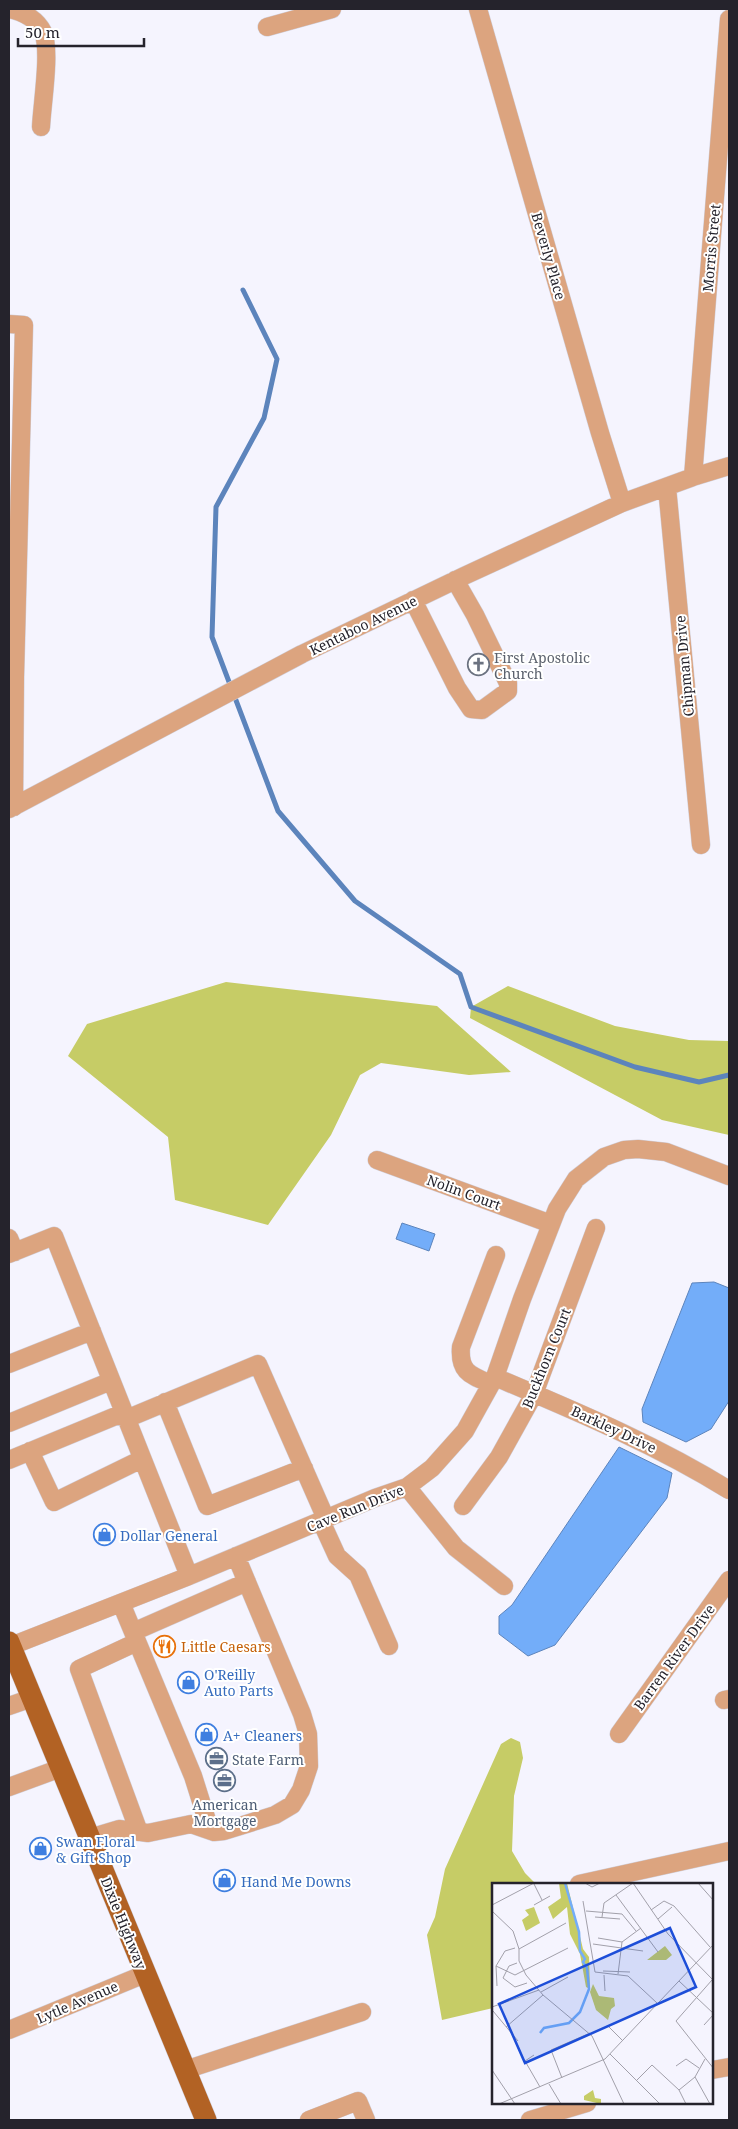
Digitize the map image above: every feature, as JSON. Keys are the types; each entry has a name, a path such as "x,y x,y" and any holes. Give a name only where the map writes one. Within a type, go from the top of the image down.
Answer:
{"main road":[{"name":"Dixie Highway","path":"10,1644 206,2120"}],"street":[{"path":"10,9 22,12 35,20 43,33 46,54 41,126"},
{"path":"267,27 332,9"},
{"name":"Beverly Place","path":"478,9 600,433 622,503"},
{"name":"Morris Street","path":"693,477 729,19"},
{"path":"12,808 15,677 16,325"},
{"name":"Kentaboo Avenue","path":"12,808 302,654 413,600 622,503 729,466"},
{"name":"Chipman Drive","path":"667,487 701,845"},
{"path":"413,600 457,688 471,709 482,710 508,691 508,683 475,615 455,580"},
{"name":"Cave Run Drive","path":"10,1644 121,1603 375,1498 407,1488 443,1458 465,1431 493,1380 551,1224 567,1190 576,1179 604,1157 624,1150 638,1148 666,1152 729,1176"},
{"name":"Nolin Court","path":"376,1160 551,1224"},
{"name":"Buckhorn Court","path":"464,1506 499,1457 534,1394 596,1228"},
{"path":"11,1248 54,1236 189,1576"},
{"name":"Barkley Drive","path":"496,1254 461,1347 460,1360 465,1370 534,1394 642,1441 690,1466 729,1490"},
{"path":"9,1364 92,1332"},
{"path":"9,1460 164,1402 258,1364 304,1468 337,1556 358,1575 389,1646"},
{"path":"9,1423 111,1381"},
{"path":"164,1402 207,1506 304,1468"},
{"path":"30,1451 54,1502 142,1459"},
{"path":"407,1488 456,1548 504,1586"},
{"path":"89,1838 119,1830 148,1833 191,1824 214,1832 224,1831 275,1815 292,1805 301,1790 309,1766 308,1734 302,1714 236,1556"},
{"name":"Barren River Drive","path":"619,1734 729,1580"},
{"path":"139,1832 79,1669 135,1637 247,1582"},
{"path":"121,1603 193,1776 210,1830"},
{"path":"9,1706 32,1698"},
{"path":"9,1787 61,1768"},
{"path":"585,1883 729,1851"},
{"name":"Lytle Avenue","path":"9,2030 145,1974"},
{"path":"185,2070 362,2012"},
{"path":"713,2070 729,2067"},
{"path":"309,2120 358,2101 366,2120"},
{"path":"530,2120 584,2104"}],"green space":[{"path":"226,982 437,1006 511,1072 469,1075 381,1063 360,1075 331,1135 268,1225 175,1200 168,1137 68,1056 87,1024"},
{"path":"508,986 615,1026 689,1040 729,1041 729,1135 662,1120 470,1018 471,1007"},
{"path":"511,1738 520,1742 523,1758 514,1796 512,1851 525,1873 535,1883 492,1883 492,2008 442,2020 427,1935 435,1917 445,1869 501,1744"}],"water":[{"path":"402,1223 435,1234 429,1251 396,1239"},
{"path":"714,1282 729,1288 729,1401 711,1429 686,1442 643,1422 642,1409 692,1283"},
{"path":"619,1447 672,1473 667,1498 555,1645 528,1656 499,1634 499,1616 512,1605"}],"waterway":[{"path":"243,290 277,359 264,418 216,507 212,637 278,811 355,901 460,974 471,1007 635,1067 699,1082 729,1075"}],"place":[{"name":"First Apostolic Church","path":"478,665"},
{"name":"Dollar General","path":"104,1535"},
{"name":"Little Caesars","path":"165,1646"},
{"name":"O'Reilly Auto Parts","path":"188,1682"},
{"name":"A+ Cleaners","path":"207,1735"},
{"name":"State Farm","path":"216,1759"},
{"name":"American Mortgage","path":"225,1781"},
{"name":"Swan Floral & Gift Shop","path":"40,1849"},
{"name":"Hand Me Downs","path":"225,1881"}]}
